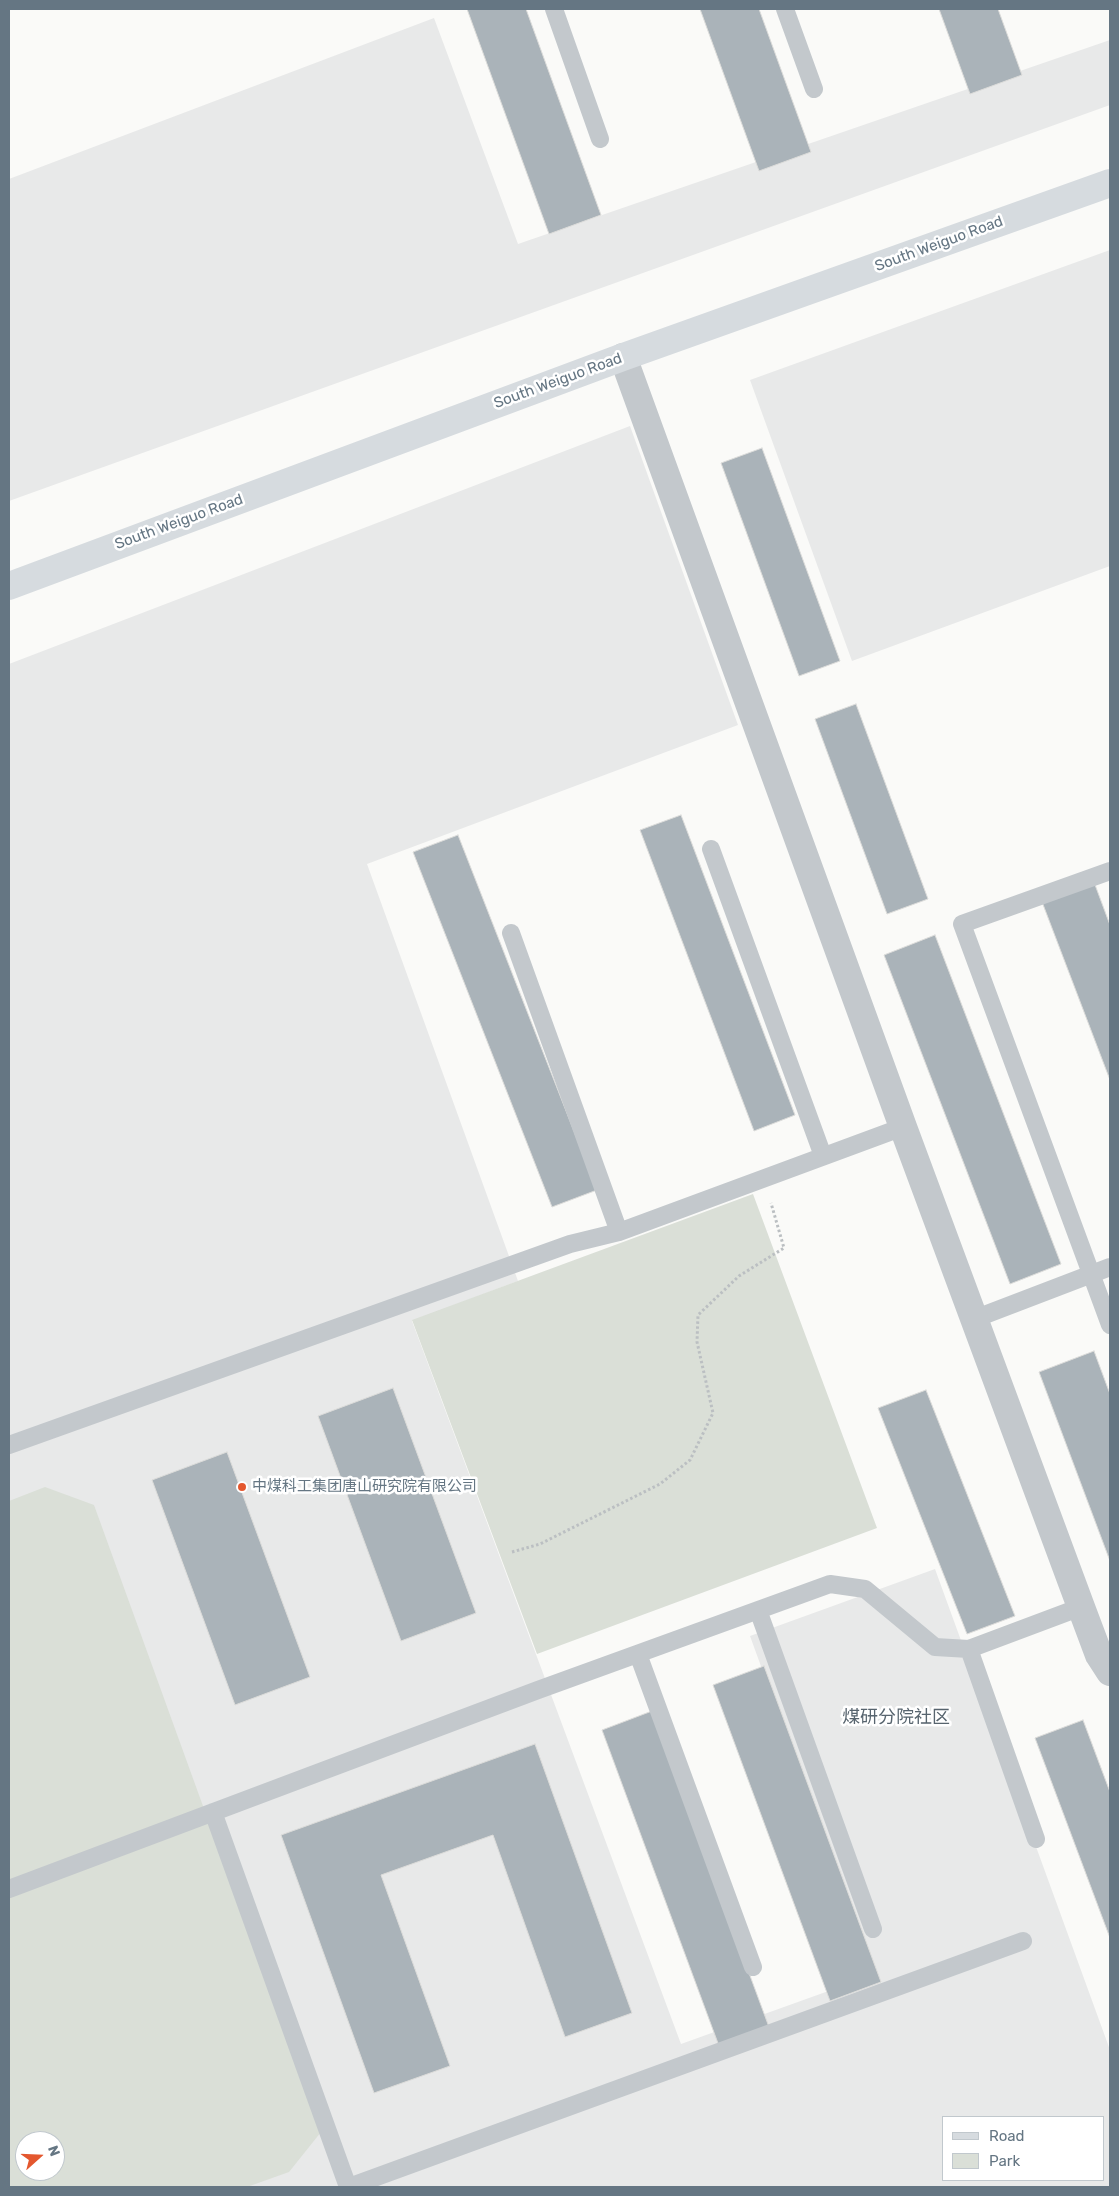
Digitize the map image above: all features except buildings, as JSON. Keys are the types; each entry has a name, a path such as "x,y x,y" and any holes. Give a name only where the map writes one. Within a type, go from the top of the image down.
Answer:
{"main road":[{"name":"South Weiguo Road","path":"9,586 623,357 1110,183"}],"street":[{"path":"623,357 903,1127 1099,1655 1110,1672"}],"lane":[{"path":"554,9 600,139"},
{"path":"785,9 814,89"},
{"path":"712,849 823,1156"},
{"path":"1110,871 962,924 1110,1325"},
{"path":"511,933 618,1232"},
{"path":"9,1445 570,1244 618,1232 903,1127"},
{"path":"974,1318 1110,1267"},
{"path":"9,1889 830,1584 865,1589 935,1646 969,1649 1081,1607"},
{"path":"758,1610 873,1929"},
{"path":"969,1649 1036,1839"},
{"path":"638,1654 753,1967"},
{"path":"213,1812 348,2187 1023,1941"}],"path":[{"path":"512,1552 540,1544 660,1484 690,1460 713,1413 697,1342 698,1316 739,1276 784,1248 764,1178"}],"shaded area":[{"path":"434,18 518,244 1110,40 1110,105 9,501 9,179"},
{"path":"1110,250 1110,566 852,661 750,380"},
{"name":"中煤科工集团唐山研究院有限公司","path":"630,426 738,725 367,864 518,1281 412,1321 681,2044 873,1975 750,1636 935,1569 1110,2050 1110,2187 9,2187 9,664"}],"green space":[{"path":"753,1194 877,1528 537,1654 412,1320"},
{"path":"45,1487 94,1505 321,2132 289,2172 247,2187 9,2187 9,1501"}],"place":[{"name":"中煤科工集团唐山研究院有限公司","path":"242,1487"}],"district":[{"name":"煤研分院社区","path":"896,1718"}]}
